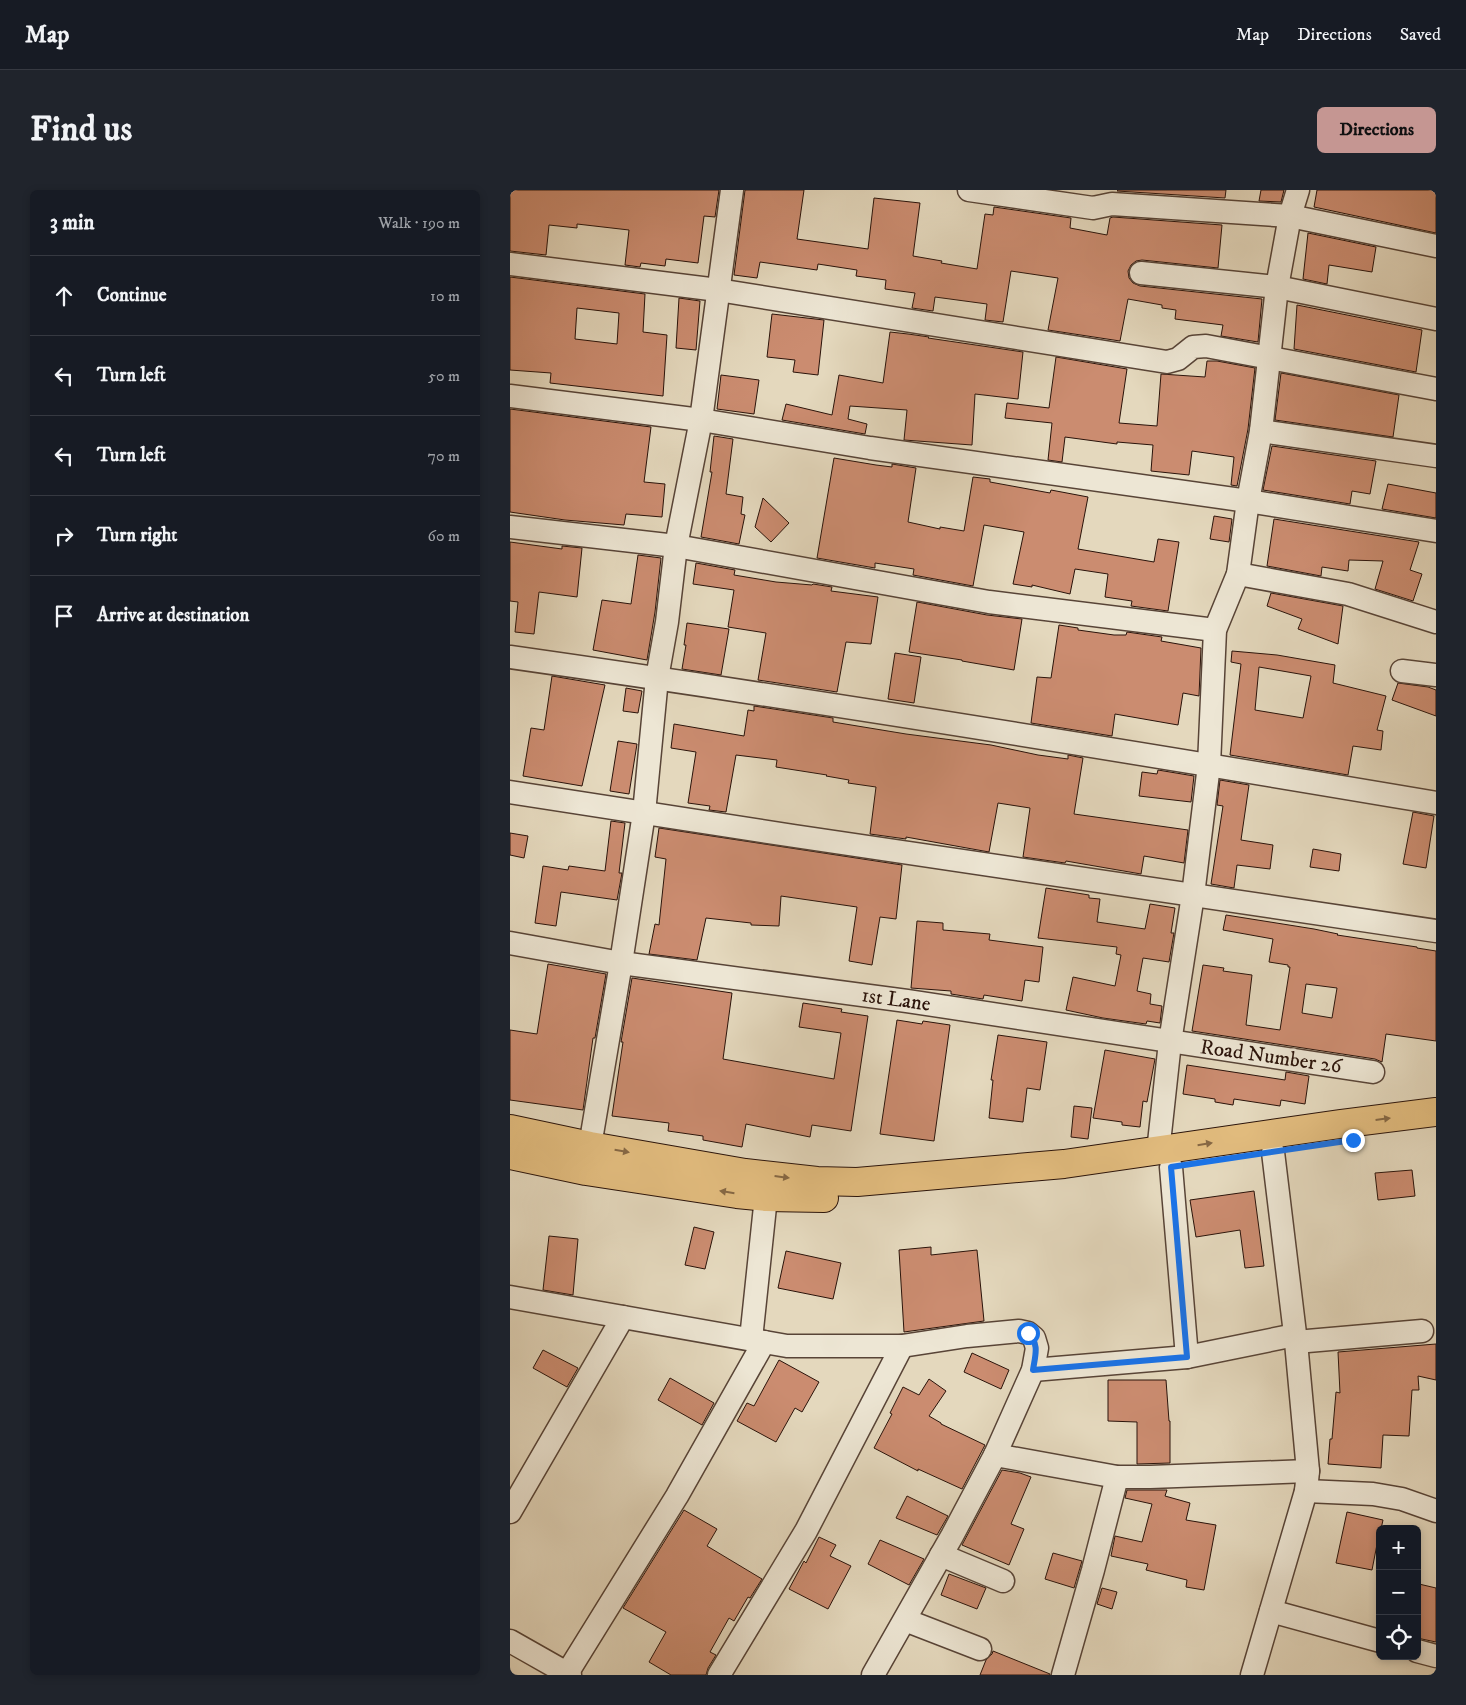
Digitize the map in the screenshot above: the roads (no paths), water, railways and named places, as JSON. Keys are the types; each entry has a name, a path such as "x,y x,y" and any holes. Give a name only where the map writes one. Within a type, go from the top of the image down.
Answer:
{"main road":[{"path":"510,1155 557,1152 590,1146 745,1173 874,1189 888,1198 1164,1159 1340,1124 1436,1112"},
{"path":"510,1129 557,1152 586,1171 766,1197 874,1189"},
{"path":"1164,1159 1273,1152 1436,1130"}],"street":[{"path":"590,1146 644,813 657,678 667,622 676,546 701,420 732,190"},
{"path":"969,190 1093,208 1112,204 1290,216 1436,246"},
{"path":"1187,1357 1164,1159 1170,1042 1193,895 1209,764 1215,630 1238,574 1248,501 1261,431 1277,287 1290,216 1298,190"},
{"path":"510,264 718,290 1167,362 1178,359 1194,347 1206,346 1436,388"},
{"path":"1141,274 1277,287 1436,319"},
{"path":"510,396 701,420 870,448 1248,501 1436,531"},
{"path":"1261,431 1436,456"},
{"path":"510,527 676,546 989,602 1215,630"},
{"path":"1238,574 1348,594 1436,622"},
{"path":"510,657 1209,764 1436,803"},
{"path":"1402,671 1436,675"},
{"path":"510,792 1436,931"},
{"name":"1st Lane","path":"510,943 621,963 907,1001 1170,1042"},
{"name":"Road Number 26","path":"1170,1042 1373,1072"},
{"path":"1252,1675 1307,1481 1295,1338 1273,1152"},
{"path":"510,1641 568,1674 676,1496 758,1340 766,1197"},
{"path":"510,1298 787,1346 902,1346 967,1336 1019,1331 1028,1333 1034,1338 1037,1348 1033,1370 995,1455 873,1675"},
{"path":"510,1512 623,1317"},
{"path":"1033,1370 1187,1357 1295,1338 1422,1331"},
{"path":"719,1675 806,1531 902,1346"},
{"path":"995,1455 1117,1477 1307,1481 1402,1499 1436,1510"},
{"path":"1063,1675 1117,1477"},
{"path":"941,1555 1003,1581"},
{"path":"1271,1611 1376,1640"},
{"path":"904,1620 980,1649"},
{"path":"1421,1652 1436,1656"}]}
